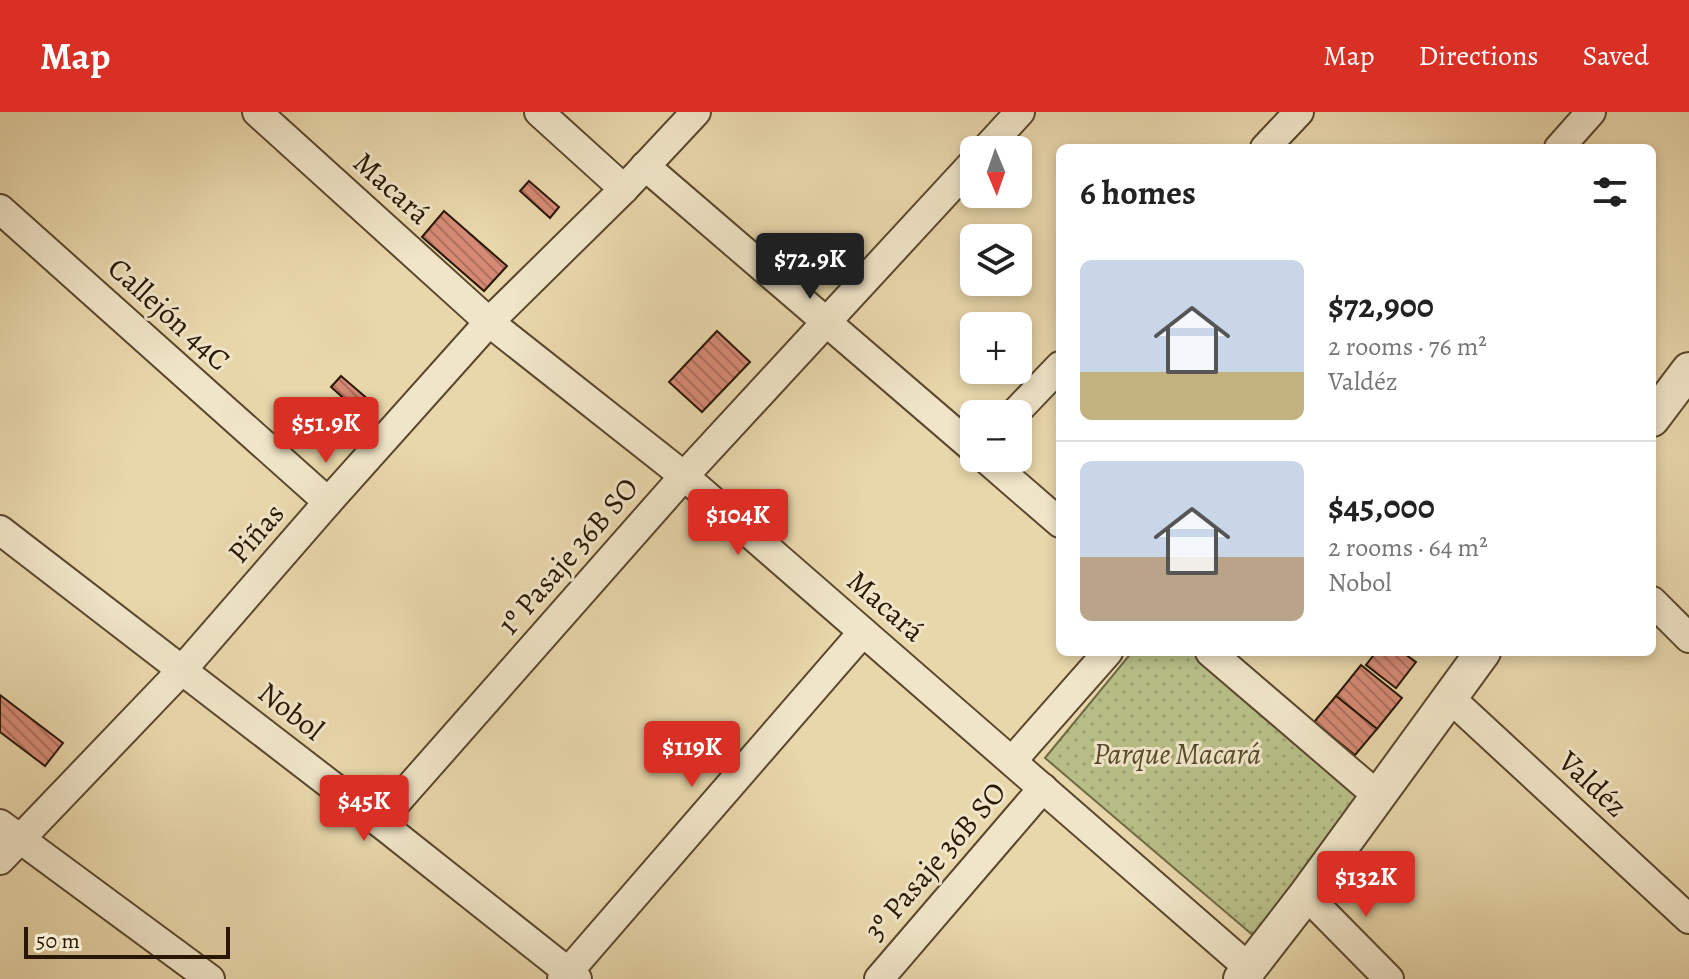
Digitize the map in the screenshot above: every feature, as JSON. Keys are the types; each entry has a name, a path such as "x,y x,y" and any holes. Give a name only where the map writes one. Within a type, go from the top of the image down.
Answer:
{"street":[{"name":"Macará","path":"257,112 489,322 684,476 1043,788 1245,974"},
{"path":"539,112 624,189"},
{"name":"Piñas","path":"0,860 10,832 182,670 489,322 624,189 696,112"},
{"path":"998,136 1020,112"},
{"path":"1269,144 1299,112"},
{"path":"1563,144 1591,112"},
{"path":"645,166 960,437"},
{"name":"1º Pasaje 36B SO","path":"379,822 684,476 960,177"},
{"name":"Callejón 44C","path":"0,209 328,502"},
{"path":"1027,400 1056,370"},
{"path":"1656,414 1689,370"},
{"path":"1001,472 1056,520"},
{"name":"Nobol","path":"0,530 379,822 568,977"},
{"path":"1656,605 1689,638"},
{"path":"568,977 863,632"},
{"name":"3º Pasaje 36B SO","path":"1012,761 1104,656"},
{"path":"1215,656 1378,796"},
{"path":"1245,974 1480,656"},
{"name":"Valdéz","path":"1450,698 1689,919"},
{"name":"3º Pasaje 36B SO","path":"879,979 1043,788"},
{"path":"10,832 210,979"},
{"path":"1306,895 1389,979"}],"green space":[{"name":"Parque Macará","path":"1129,656 1200,656 1360,796 1255,937 1045,758"}],"building":[{"path":"529,181 559,207 550,218 520,191"},
{"path":"444,211 507,266 484,291 422,237"},
{"path":"717,331 750,362 702,412 669,382"},
{"path":"341,376 369,400 359,412 331,387"},
{"path":"1373,656 1408,656 1416,662 1396,688 1366,665"},
{"path":"1361,665 1402,698 1377,729 1336,696"},
{"path":"0,695 63,743 45,766 0,732"},
{"path":"1336,696 1377,729 1355,755 1314,722"}]}
